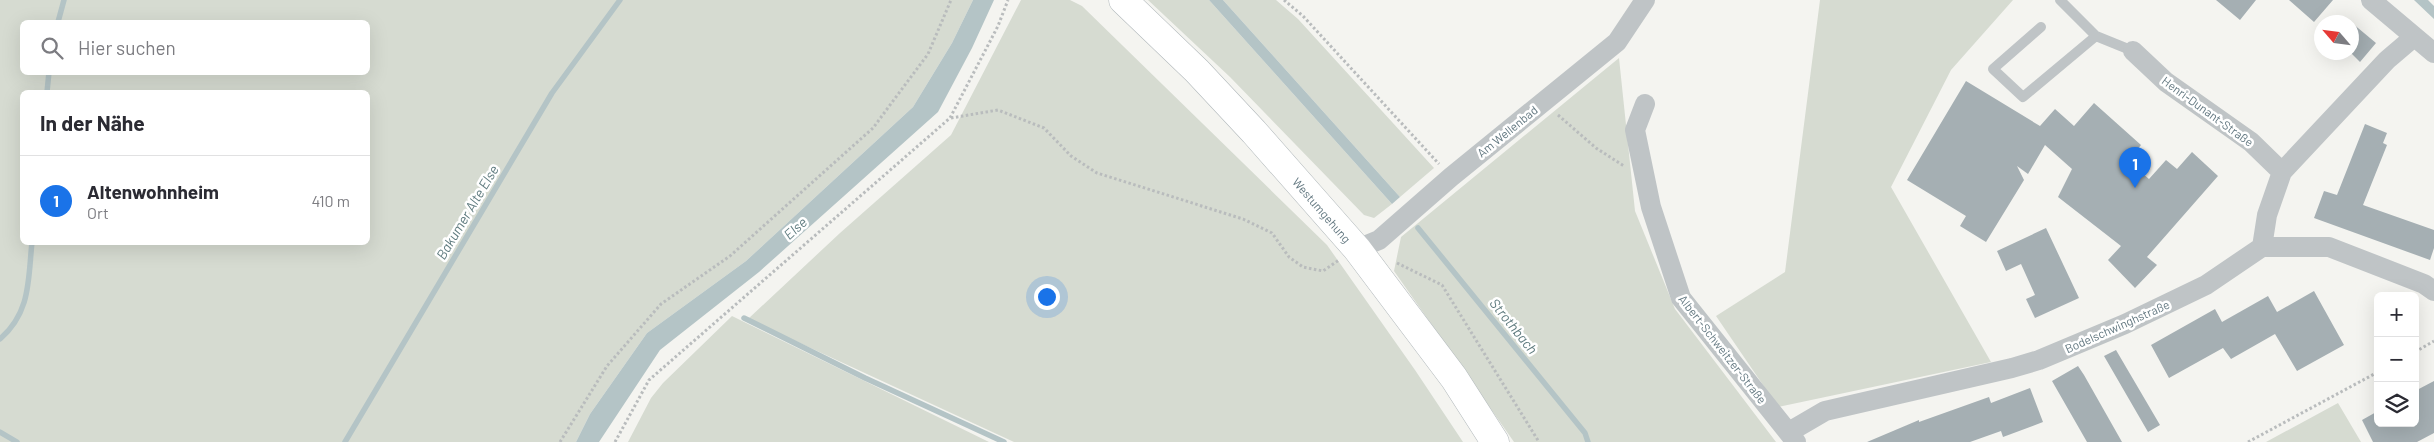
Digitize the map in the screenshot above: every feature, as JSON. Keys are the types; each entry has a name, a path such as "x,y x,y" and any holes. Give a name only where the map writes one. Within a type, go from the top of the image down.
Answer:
{"main road":[{"name":"Westumgehung","path":"1123,0 1368,245 1495,442"}],"street":[{"name":"Am Wellenbad","path":"1368,245 1617,42 1645,0"},
{"path":"2370,0 2434,53"},
{"path":"2414,37 2387,60 2282,172 2267,215 2262,247 2329,247 2424,284 2434,290"},
{"name":"Henri-Dunant-Straße","path":"2133,51 2166,82 2250,142 2282,172"},
{"name":"Albert-Schweitzer-Straße","path":"1645,104 1635,130 1651,207 1681,298 1793,437"},
{"name":"Bodelschwinghstraße","path":"1793,437 1825,411 2012,368 2039,360 2125,324 2206,285 2262,247"}],"lane":[{"path":"2060,0 2096,36 2133,51"},
{"path":"2041,27 1993,69 2023,97 2096,36"}],"path":[{"path":"560,442 607,366 661,304 730,256 873,128 928,54 951,0"},
{"path":"615,442 649,380 950,118 998,26 1008,0"},
{"path":"1284,0 1303,16 1451,177"},
{"path":"1544,102 1596,148 1646,181"},
{"path":"950,118 998,110 1044,128 1071,156 1097,173 1243,219 1272,233 1289,257 1303,267 1324,271 1368,245 1392,261 1442,285 1539,442"},
{"path":"2419,350 2434,341"},
{"path":"2248,442 2374,374"}],"shaded area":[{"path":"0,0 973,0 952,43 913,107 746,261 647,333 590,414 576,442 0,442"},
{"path":"1021,0 1070,0 1082,6 1327,245 1463,442 1014,442 748,319 840,233 951,135"},
{"path":"1148,0 1209,0 1392,204 1374,218 1364,215 1230,77"},
{"path":"1223,0 1276,0 1298,19 1434,168 1400,197"},
{"path":"1820,0 2013,0 1951,70 1891,187 1991,362 1778,407 1716,316 1785,272"},
{"path":"1619,58 1635,211 1675,309 1776,442 1514,442 1394,271 1401,237"},
{"path":"732,316 989,442 628,442 651,398 663,383"},
{"path":"2338,403 2361,442 2266,442"}],"water":[{"name":"Else","path":"973,0 994,0 972,48 938,112 759,272 660,350 599,442 576,442 590,414 647,333 746,261 913,107 952,43"},
{"path":"1209,0 1223,0 1400,197 1392,204"},
{"path":"2414,0 2428,0 2434,6 2434,19"}],"building":[{"path":"2216,0 2256,0 2240,20"},
{"path":"2289,0 2333,0 2320,15 2314,15 2314,22"},
{"path":"2359,29 2376,43 2360,62 2358,60"},
{"path":"1966,81 2040,126 2055,109 2074,126 2094,103 2141,145 2128,161 2149,179 2166,160 2177,169 2192,152 2218,176 2147,257 2157,265 2135,288 2108,260 2121,246 2058,197 2072,169 2045,145 2028,174 2017,166 2024,180 1986,242 1960,226 1966,216 1907,180"},
{"path":"2365,124 2387,133 2383,143 2387,145 2363,205 2434,230 2434,248 2430,260 2314,218 2324,191 2337,195"},
{"path":"2046,228 2079,298 2035,318 2026,299 2035,295 2021,264 2006,271 1997,251"},
{"path":"2314,291 2344,345 2297,371 2275,334 2231,359 2223,348 2169,378 2151,345 2215,309 2222,322 2268,296 2277,312"},
{"path":"2116,350 2160,425 2148,432 2104,356"},
{"path":"2078,366 2122,442 2087,442 2052,381"},
{"path":"2434,381 2434,433 2417,442 2373,442 2362,420 2374,413 2374,427 2419,427 2419,389"},
{"path":"2030,388 2043,422 2003,437 2001,431 1970,442 1867,442 1919,420 1919,422 1989,397 1991,403"}],"waterway":[{"path":"59,20 64,0"},
{"name":"Bakumer Alte Else","path":"345,442 552,93 620,0"},
{"path":"47,90 49,75"},
{"name":"Strothbach","path":"1418,228 1585,433 1588,442"},
{"path":"0,339 18,318 23,306 28,282 32,245"},
{"path":"744,318 865,378 1004,442"},
{"path":"0,432 17,442"}],"place":[{"name":"Altenwohnheim","path":"2135,188"}]}
